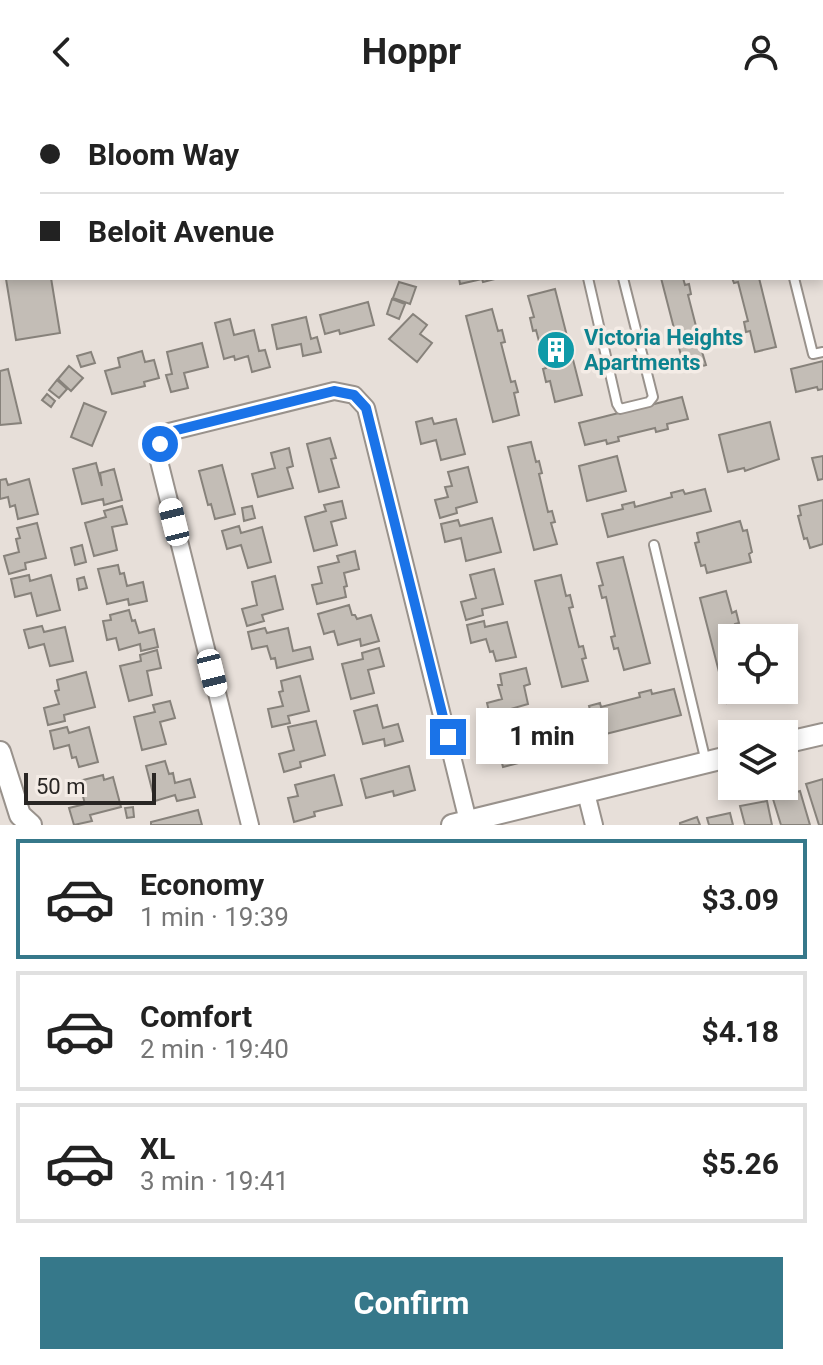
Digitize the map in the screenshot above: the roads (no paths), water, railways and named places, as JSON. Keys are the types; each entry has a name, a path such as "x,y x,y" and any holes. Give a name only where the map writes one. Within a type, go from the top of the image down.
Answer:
{"street":[{"path":"250,825 159,461 160,444 169,432 334,391 354,395 366,408 460,823 718,760"},
{"path":"798,740 823,734"},
{"path":"0,752 22,822"},
{"path":"586,793 594,825"}],"lane":[{"path":"588,280 620,409 649,402 653,397 624,280"},
{"path":"794,280 813,354 823,352"},
{"path":"654,545 707,763"}],"place":[{"name":"Victoria Heights Apartments","path":"556,350"}]}
